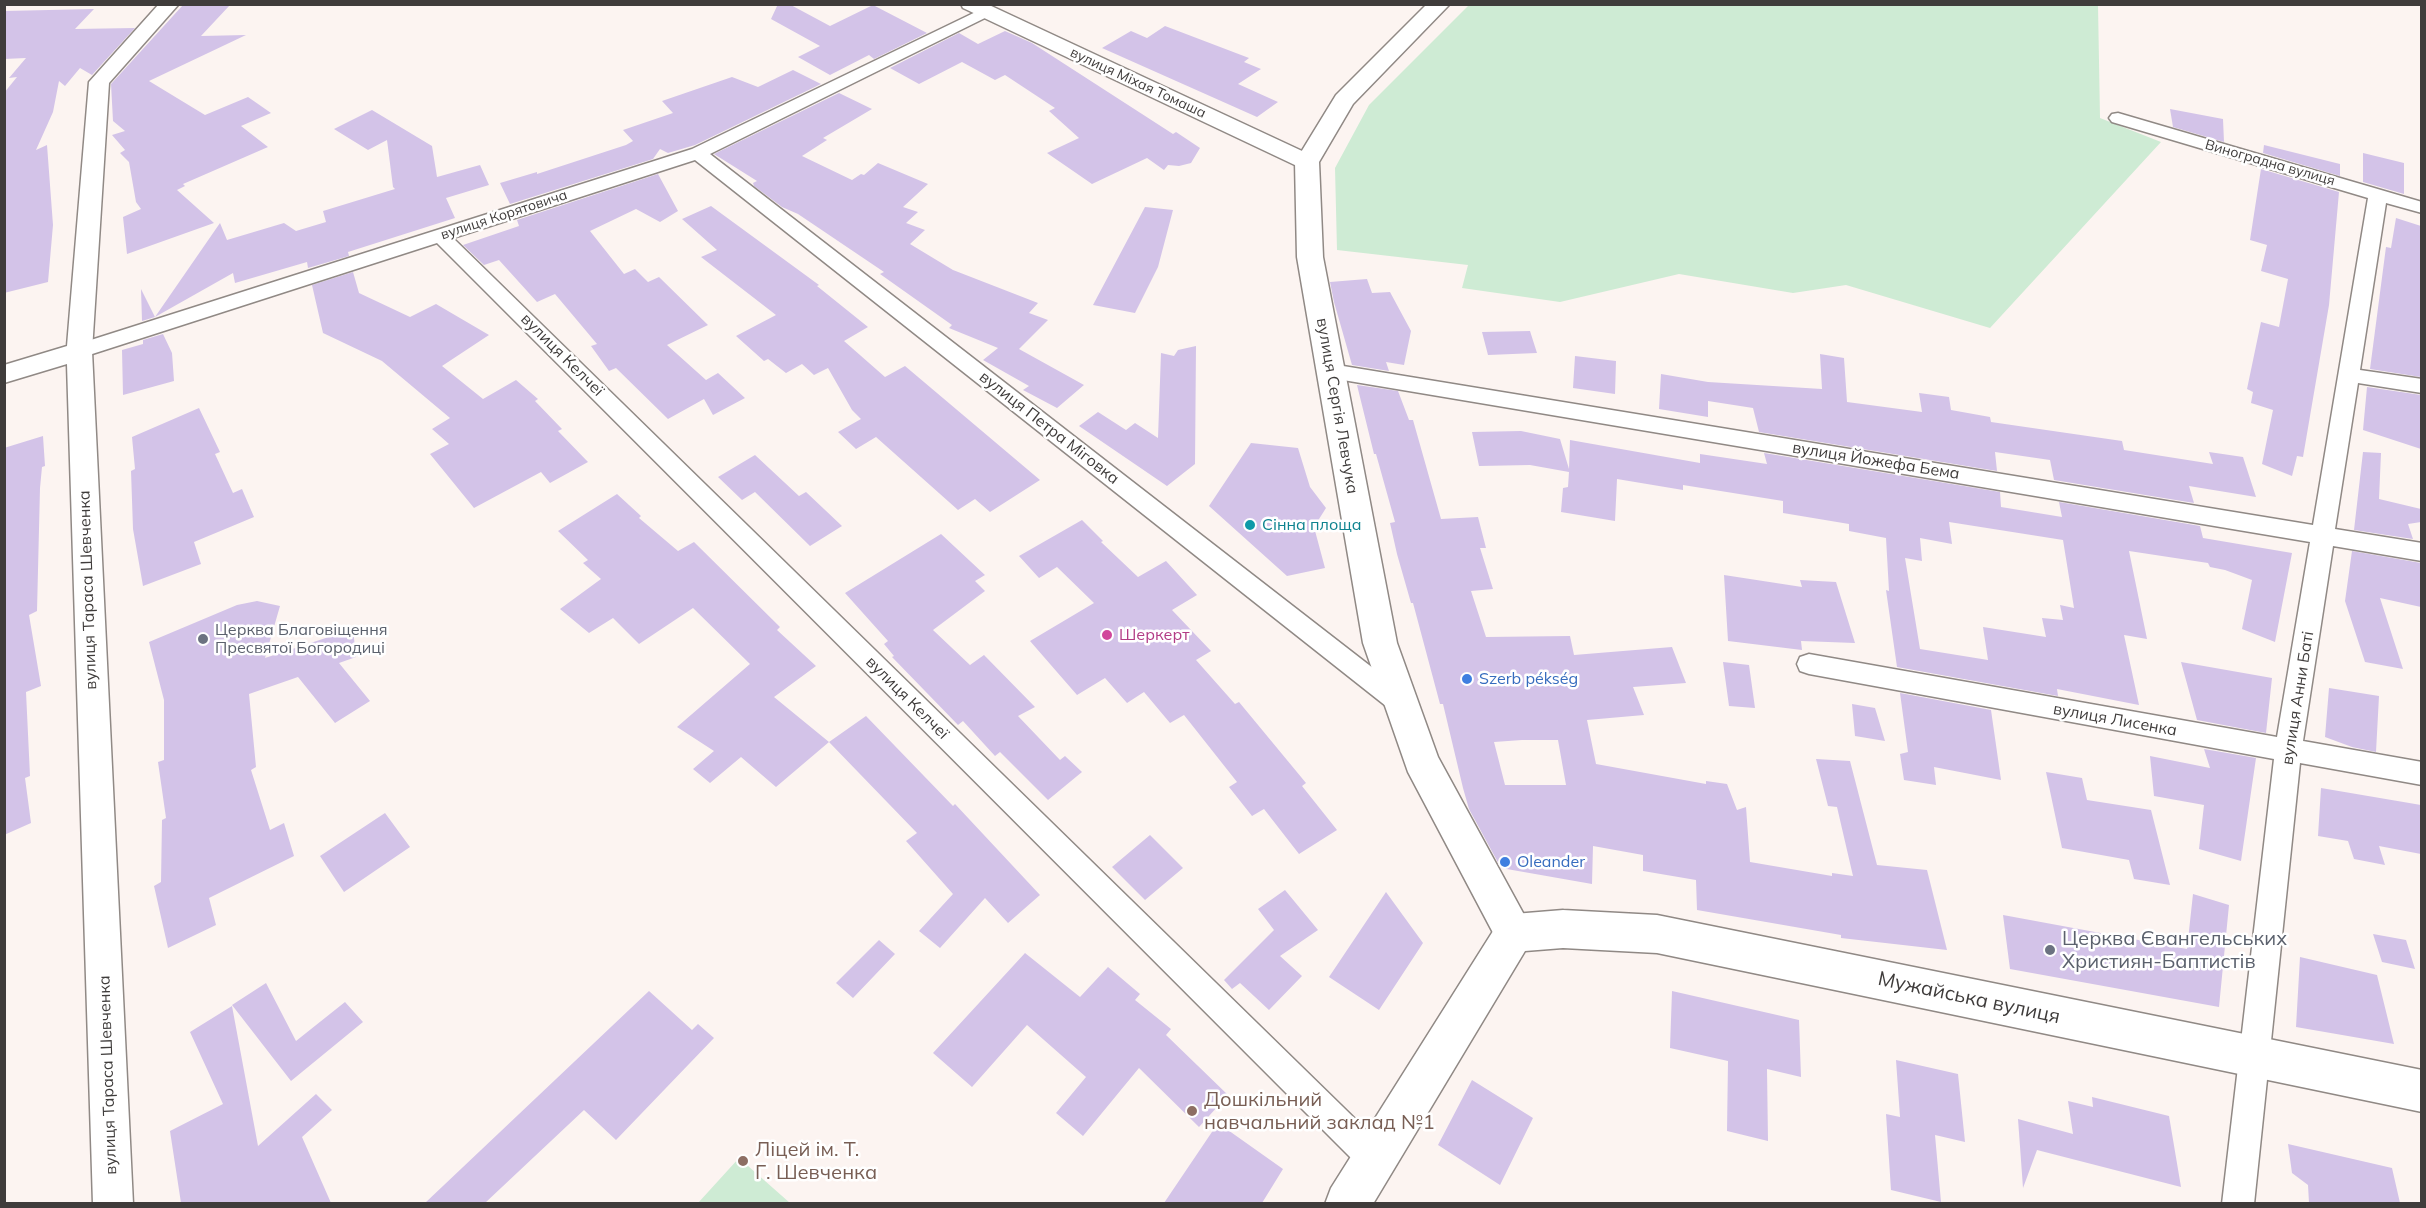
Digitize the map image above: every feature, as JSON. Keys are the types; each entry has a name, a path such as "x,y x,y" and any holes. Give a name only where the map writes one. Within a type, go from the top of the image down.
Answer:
{"main road":[{"path":"1307,162 1344,100 1440,4"},
{"name":"вулиця Сергія Левчука","path":"1307,162 1310,257 1380,643 1421,761 1514,933"},
{"name":"Мужайська вулиця","path":"1514,933 1563,929 1657,934 2421,1091"},
{"path":"1347,1203 1514,933"}],"street":[{"name":"вулиця Тараса Шевченка","path":"113,1203 79,351 99,82 170,4"},
{"name":"вулиця Корятовича","path":"4,374 698,153 978,8"},
{"name":"вулиця Міхая Томаша","path":"978,8 1307,162"},
{"name":"Виноградна вулиця","path":"2118,118 2421,208"},
{"name":"вулиця Петра Міговка","path":"698,153 1400,703"},
{"name":"вулиця Анни Баті","path":"2238,1203 2288,751 2378,195"},
{"name":"вулиця Келчеї","path":"441,236 1374,1159"},
{"name":"вулиця Йожефа Бема","path":"1331,371 2421,552"},
{"path":"2349,375 2421,386"},
{"name":"вулиця Лисенка","path":"1809,664 2421,774"}],"green space":[{"path":"1469,5 2098,5 2100,118 2161,142 1990,328 1846,285 1793,293 1679,274 1560,302 1462,288 1468,265 1337,250 1335,168 1369,105"},
{"path":"739,1158 790,1203 698,1203"}],"building":[{"path":"778,4 789,4 830,26 873,5 927,33 874,59 869,55 830,75 798,57 820,46 771,19"},
{"path":"183,5 230,5 201,36 246,35 149,81 205,115 248,97 271,113 241,126 268,147 183,184 185,186 177,190 214,223 127,254 123,217 141,209 136,202 129,162 120,153 125,150 112,135 125,131 113,121 111,84"},
{"path":"94,9 75,29 135,28 92,75 80,68 65,86 59,81 53,112 36,150 47,145 53,225 48,282 4,293 4,93 17,77 9,78 26,58 4,59 4,11"},
{"path":"1165,26 1249,58 1244,62 1261,69 1238,84 1278,102 1257,117 1102,48 1131,31 1147,38"},
{"path":"1005,31 1032,43 1173,134 1176,132 1200,148 1191,163 1179,166 1168,165 1164,170 1147,158 1092,184 1047,153 1079,138 1049,111 1055,108 1005,75 995,80 962,62 919,84 890,68 959,33 978,44"},
{"path":"793,70 821,84 695,145 668,153 660,149 653,159 510,204 500,183 537,172 537,174 626,145 633,141 623,130 673,113 662,101 732,77 758,87"},
{"path":"839,93 872,109 823,138 827,140 802,156 852,180 861,174 864,175 878,163 928,184 903,207 918,212 906,223 925,230 910,244 953,270 1038,303 1029,313 1048,320 1019,349 1084,385 1057,408 1023,390 1029,386 983,360 998,348 949,328 952,325 880,274 884,272 798,214 782,207 754,186 753,183 757,181 714,154"},
{"path":"2170,109 2223,119 2224,142 2173,127"},
{"path":"372,110 432,146 437,177 480,165 489,185 446,198 455,218 348,252 349,256 308,268 307,262 235,283 233,273 155,317 220,223 227,240 284,223 296,231 326,222 323,211 395,189 387,140 368,150 334,129"},
{"path":"2264,145 2340,164 2340,176 2263,153"},
{"path":"2363,153 2404,163 2404,194 2363,182"},
{"path":"2261,169 2339,192 2329,305 2303,457 2297,456 2292,476 2262,464 2273,410 2251,403 2253,392 2247,389 2261,322 2279,327 2288,279 2261,271 2267,245 2250,240"},
{"path":"658,174 678,211 660,222 636,209 590,231 624,274 635,269 648,282 659,277 708,325 667,345 706,380 718,373 745,398 713,415 704,399 668,419 616,368 609,371 591,346 597,344 555,294 537,302 499,260 484,265 463,245 519,226 517,220"},
{"path":"711,206 819,285 817,286 868,327 844,341 885,377 905,366 1040,480 990,512 975,499 958,510 876,437 856,449 838,432 861,419 852,410 828,368 814,375 802,364 786,373 768,359 764,361 736,336 776,315 701,257 717,250 682,219"},
{"path":"1145,207 1173,210 1158,267 1135,313 1093,305"},
{"path":"2396,218 2421,226 2421,377 2370,369 2386,247 2391,248"},
{"path":"353,272 359,293 410,317 436,304 489,335 442,366 483,399 516,380 538,399 535,401 562,429 558,431 588,462 550,483 541,472 474,508 430,454 449,444 432,429 450,418 382,361 323,333 312,285"},
{"path":"1367,279 1372,293 1390,292 1411,331 1404,365 1386,362 1389,371 1352,365 1334,302 1330,282"},
{"path":"141,289 155,317 142,321"},
{"path":"1530,331 1537,353 1488,355 1482,332"},
{"path":"163,334 172,353 174,381 123,395 122,350 143,344 143,340"},
{"path":"1196,346 1195,464 1167,486 1079,426 1098,412 1126,430 1135,423 1158,438 1161,353 1174,356 1178,350"},
{"path":"1820,354 1844,358 1847,402 1922,412 1919,393 1949,397 1951,410 1990,417 1991,422 2122,441 2124,450 2213,464 2209,452 2243,457 2256,497 2189,486 2194,503 2054,480 2050,460 1995,452 1997,471 1759,432 1753,408 1708,401 1708,417 1659,409 1661,374 1708,382 1822,389"},
{"path":"1575,356 1616,361 1615,394 1573,388"},
{"path":"1357,385 1398,391 1409,420 1413,420 1441,519 1478,517 1486,548 1480,548 1493,589 1471,591 1486,637 1570,636 1574,655 1672,647 1686,683 1633,687 1644,715 1587,720 1596,764 1706,784 1706,781 1727,784 1737,810 1746,807 1750,862 1832,876 1832,873 1853,876 1837,807 1828,806 1816,759 1850,761 1877,865 1927,870 1947,950 1841,938 1841,935 1697,910 1696,880 1643,871 1643,855 1593,846 1592,884 1501,868 1469,809 1443,704 1440,704 1413,603 1411,603 1397,554 1390,523 1395,522 1376,454 1374,454","holes":["1558,740 1566,785 1505,785 1494,742"]},
{"path":"2367,387 2421,395 2421,449 2363,430"},
{"path":"199,408 220,452 215,454 233,493 242,489 254,517 194,542 201,564 143,586 133,529 131,471 135,469 132,437"},
{"path":"1521,431 1560,439 1569,469 1570,440 1700,463 1700,454 1767,464 1764,453 2000,492 2001,507 2062,517 2059,502 2200,526 2203,538 2292,553 2275,642 2242,629 2252,580 2210,567 2208,563 2129,551 2147,639 2124,635 2139,705 2057,689 2058,696 1897,667 1886,590 1889,591 1886,538 1849,531 1849,524 1783,513 1783,501 1683,485 1683,490 1617,479 1615,521 1561,512 1563,488 1568,487 1569,472 1530,465 1479,466 1472,432","holes":["1949,522 2063,540 2074,608 2060,605 2063,620 2042,618 2046,637 1983,627 1988,660 1920,649 1905,558 1922,561 1920,538 1952,544"]},
{"path":"43,436 45,466 42,467 40,488 37,611 29,615 41,686 26,692 30,776 25,778 31,823 4,835 4,448"},
{"path":"1251,443 1298,448 1310,487 1326,508 1314,527 1325,568 1287,576 1209,506"},
{"path":"2363,452 2381,453 2379,499 2421,509 2421,522 2408,524 2413,539 2354,530"},
{"path":"755,455 799,496 806,492 842,526 810,546 755,492 742,500 718,477"},
{"path":"617,494 641,516 639,518 678,551 694,542 780,627 777,630 816,666 774,697 829,742 776,787 741,757 710,783 693,769 714,751 677,727 750,664 693,608 639,644 613,618 589,633 560,609 601,579 583,563 588,560 558,531"},
{"path":"1082,520 1103,541 1101,542 1138,577 1166,561 1197,595 1172,610 1211,651 1196,660 1235,704 1239,702 1306,783 1302,786 1337,830 1299,854 1264,809 1252,816 1229,787 1237,782 1184,715 1170,723 1144,692 1127,703 1105,678 1077,695 1030,641 1094,603 1057,567 1039,578 1019,556"},
{"path":"941,534 985,575 975,581 985,591 933,630 970,665 984,655 1035,707 1018,716 1060,760 1065,756 1082,772 1048,800 1000,752 995,756 963,721 958,725 892,657 894,656 884,644 888,641 845,593"},
{"path":"2352,551 2421,563 2421,607 2380,598 2403,669 2365,662 2345,601"},
{"path":"1724,575 1802,587 1800,580 1836,582 1855,643 1801,641 1802,650 1728,641"},
{"path":"257,601 280,606 265,658 353,629 356,657 339,663 370,701 335,723 298,677 249,694 256,767 251,770 270,830 284,823 294,856 209,898 216,925 168,948 154,886 161,882 162,820 166,818 158,762 164,760 164,700 149,642 237,605"},
{"path":"1723,662 1749,665 1755,708 1729,706"},
{"path":"2181,662 2272,678 2266,733 2197,720"},
{"path":"2329,688 2379,696 2376,752 2352,747 2325,737"},
{"path":"1900,693 1991,710 2001,780 1934,767 1936,785 1904,780 1900,754 1908,752"},
{"path":"1852,704 1875,708 1885,741 1855,736"},
{"path":"866,716 953,806 955,804 1040,895 1008,923 985,898 940,948 919,931 953,894 906,841 917,833 829,742"},
{"path":"2204,749 2256,758 2241,861 2199,849 2204,805 2154,796 2150,756 2210,768"},
{"path":"2046,772 2082,778 2087,800 2151,810 2170,885 2134,879 2129,860 2062,848"},
{"path":"2321,788 2421,805 2421,854 2379,846 2385,865 2354,859 2348,841 2318,836"},
{"path":"385,813 410,847 344,892 320,856"},
{"path":"1150,835 1183,868 1145,900 1112,867"},
{"path":"1285,890 1318,930 1280,956 1302,976 1269,1010 1240,983 1232,989 1224,980 1274,930 1258,909"},
{"path":"1386,892 1423,943 1379,1010 1329,977"},
{"path":"2193,894 2229,905 2219,1007 2010,969 2003,915 2187,949"},
{"path":"2373,934 2406,940 2415,969 2382,962"},
{"path":"879,940 895,954 853,998 836,983"},
{"path":"1025,953 1080,997 1108,967 1140,994 1135,1000 1171,1029 1166,1035 1228,1095 1199,1127 1139,1068 1083,1136 1056,1113 1086,1077 1027,1025 972,1087 933,1053"},
{"path":"2300,957 2377,975 2394,1044 2296,1027"},
{"path":"266,983 296,1041 345,1002 363,1022 291,1081 232,1005"},
{"path":"649,991 692,1030 698,1024 714,1038 616,1140 584,1110 485,1203 425,1203"},
{"path":"1672,991 1799,1020 1801,1077 1767,1069 1768,1141 1727,1131 1728,1061 1670,1048"},
{"path":"232,1006 258,1146 316,1094 332,1110 302,1137 331,1203 181,1203 170,1131 223,1104 190,1032"},
{"path":"1896,1060 1958,1074 1965,1142 1935,1135 1941,1202 1891,1190 1886,1114 1900,1117"},
{"path":"1472,1080 1533,1118 1500,1185 1438,1145"},
{"path":"2092,1097 2169,1116 2181,1187 2037,1150 2023,1188 2018,1119 2073,1134 2068,1101 2093,1107"},
{"path":"1218,1123 1283,1169 1262,1203 1164,1203"},
{"path":"2288,1144 2392,1168 2400,1203 2309,1203 2308,1185 2292,1173"}],"place":[{"name":"Сінна площа","path":"1250,525"},
{"name":"Шеркерт","path":"1107,635"},
{"name":"Церква Благовіщення Пресвятої Богородиці","path":"203,639"},
{"name":"Szerb pékség","path":"1467,679"},
{"name":"Oleander","path":"1505,862"},
{"name":"Церква Євангельських Християн-Баптистів","path":"2050,950"},
{"name":"Дошкільний навчальний заклад №1","path":"1192,1111"},
{"name":"Ліцей ім. Т. Г. Шевченка","path":"743,1161"}]}
